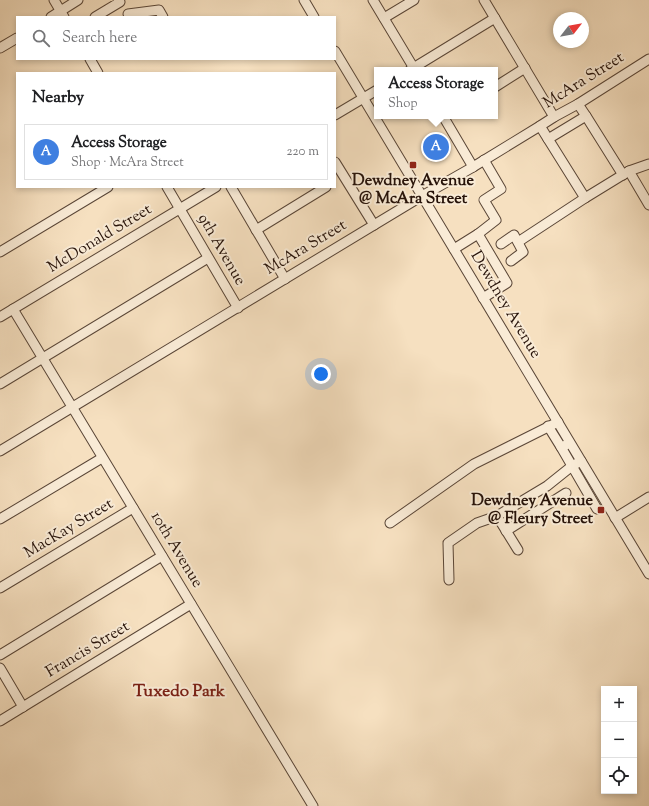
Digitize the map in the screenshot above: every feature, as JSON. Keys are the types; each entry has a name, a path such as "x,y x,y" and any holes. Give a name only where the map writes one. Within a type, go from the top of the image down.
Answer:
{"street":[{"path":"54,0 62,14 78,0"},
{"path":"304,0 313,16"},
{"path":"373,0 412,67"},
{"path":"384,18 414,0"},
{"path":"484,0 554,117"},
{"path":"96,16 119,1 126,15 159,10 162,16"},
{"path":"416,67 495,18"},
{"path":"0,48 16,39"},
{"name":"Dewdney Avenue","path":"336,53 374,116"},
{"name":"McAra Street","path":"0,451 422,196 578,104 649,59"},
{"path":"91,60 97,72"},
{"path":"498,85 525,68"},
{"path":"336,114 374,92"},
{"path":"578,104 649,205"},
{"path":"548,139 586,116"},
{"name":"Dewdney Avenue","path":"376,119 649,574"},
{"path":"445,119 473,167"},
{"path":"540,126 585,198"},
{"path":"454,249 478,234 496,220 484,200 501,189 484,160"},
{"path":"336,164 374,225"},
{"path":"518,242 626,173 649,164"},
{"path":"336,180 344,176"},
{"path":"0,252 106,188"},
{"name":"9th Avenue","path":"168,188 238,308"},
{"name":"McDonald Street","path":"0,317 214,188"},
{"path":"232,188 285,279"},
{"path":"256,230 324,188"},
{"path":"478,234 508,283 483,298"},
{"path":"501,244 514,235 523,252 511,261"},
{"path":"0,384 208,258"},
{"name":"10th Avenue","path":"13,309 313,806"},
{"path":"390,523 474,464 558,422"},
{"path":"548,426 597,509"},
{"path":"561,447 570,442"},
{"path":"0,519 102,458"},
{"path":"449,580 448,543 477,523 497,516 547,486 572,466 581,461"},
{"path":"506,531 566,493"},
{"path":"615,518 649,497"},
{"name":"MacKay Street","path":"0,588 133,508"},
{"path":"497,516 518,550"},
{"path":"0,655 162,556"},
{"name":"Francis Street","path":"0,721 191,604"},
{"path":"0,668 23,707"}],"place":[{"name":"Access Storage","path":"436,147"},
{"name":"Dewdney Avenue @ McAra Street","path":"413,165"},
{"name":"Dewdney Avenue @ Fleury Street","path":"601,510"}],"district":[{"name":"Tuxedo Park","path":"179,692"}]}
